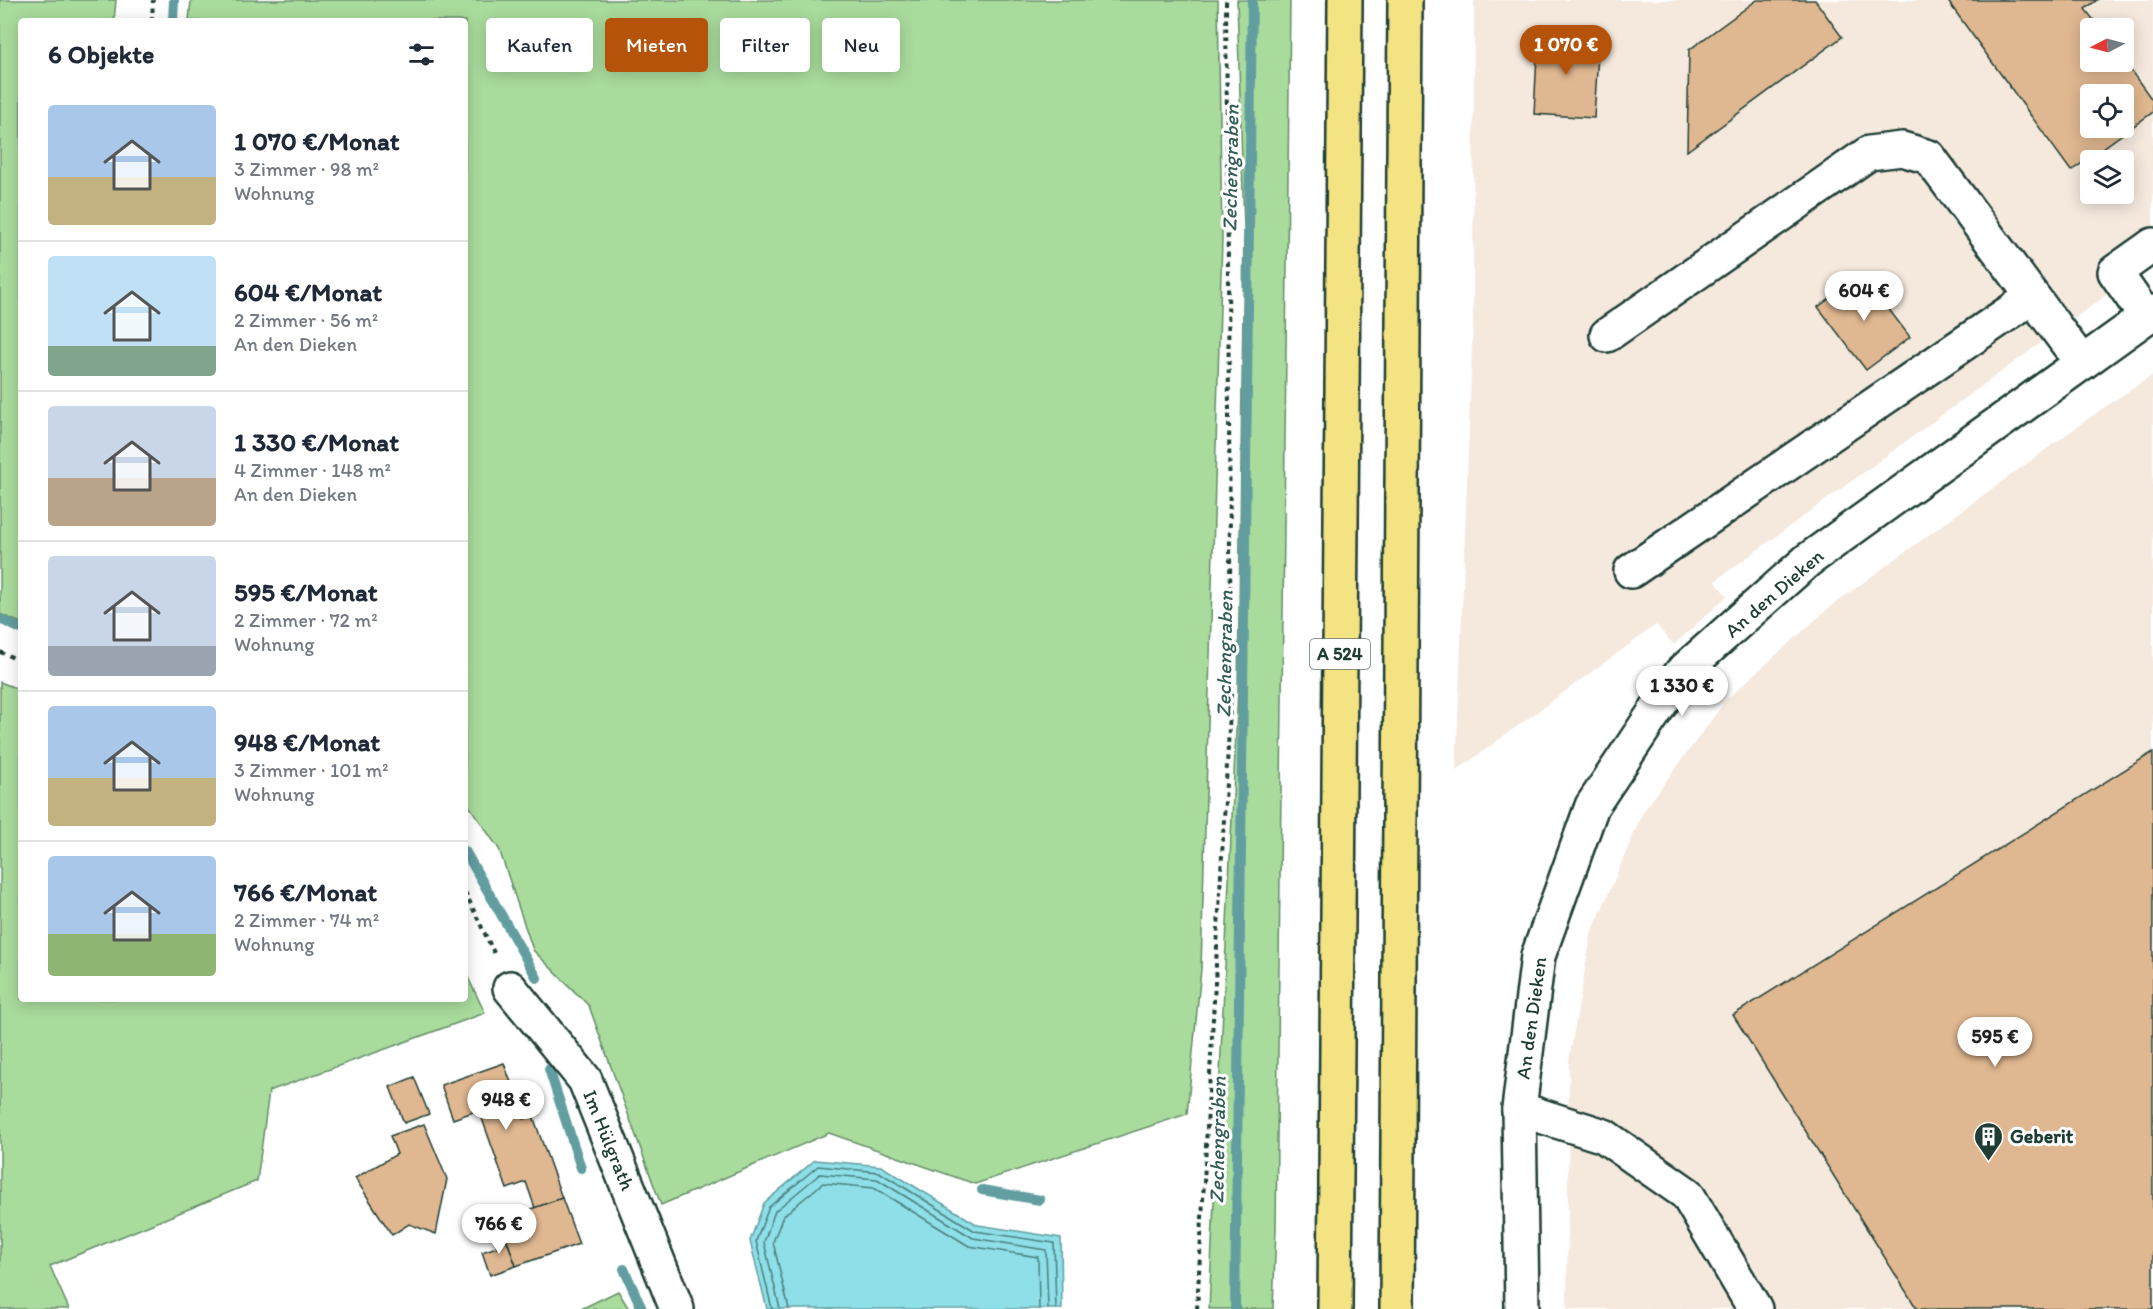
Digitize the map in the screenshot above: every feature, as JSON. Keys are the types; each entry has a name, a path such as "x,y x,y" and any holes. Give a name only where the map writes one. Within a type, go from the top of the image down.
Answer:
{"highway":[{"name":"A 524","path":"1335,1309 1345,0"},
{"path":"1397,1309 1405,0"}],"street":[{"path":"1607,335 1869,153 1902,149 1929,157 2082,363"},
{"path":"2150,315 2115,272 2153,245"},
{"path":"1631,571 2032,297"},
{"name":"An den Dieken","path":"1522,1309 1519,1109 1538,956 1593,806 1681,673 1808,560 2150,315"},
{"name":"Im Hülgrath","path":"510,988 585,1080 677,1309"},
{"path":"1519,1109 1604,1136 1687,1194 1755,1309"}],"path":[{"path":"152,18 153,0"},
{"path":"1197,1309 1231,692 1226,0"},
{"path":"0,652 18,660"},
{"path":"468,898 510,988"}],"shaded area":[{"path":"1474,0 2153,0 2153,261 1715,581 1727,596 1674,645 1656,625 1456,771 1473,318"},
{"path":"2153,375 2153,1309 1567,1309 1569,1060 1591,935 1643,812 1727,699 1831,606 2103,408"}],"green space":[{"path":"0,0 116,0 114,18 18,18 18,622 0,614"},
{"path":"191,0 1218,0 1222,238 1201,969 1187,1114 975,1184 829,1133 661,1205 589,1006 533,950 499,849 468,804 468,18 189,18"},
{"path":"1237,0 1290,0 1276,1228 1273,1309 1209,1309 1238,688 1244,228"},
{"path":"0,682 18,689 18,1002 468,1002 468,977 485,1013 269,1091 257,1181 50,1266 69,1309 0,1309"},
{"path":"618,1291 629,1309 581,1309"}],"water":[{"path":"815,1160 881,1166 978,1225 1061,1238 1062,1309 767,1309 750,1241 764,1203"}],"building":[{"path":"1757,0 1815,0 1842,37 1687,151 1689,50"},
{"path":"1947,0 2097,0 2085,9 2092,18 2080,18 2080,72 2132,72 2153,101 2153,112 2134,126 2134,84 2080,84 2080,138 2117,138 2100,150 2080,150 2080,165 2071,171"},
{"path":"1538,35 1599,38 1594,118 1534,114"},
{"path":"1862,274 1910,337 1866,370 1818,307"},
{"name":"Geberit","path":"2153,752 2153,1309 1917,1309 1733,1015"},
{"path":"504,1063 524,1119 533,1116 562,1198 535,1208 526,1182 507,1189 479,1110 453,1119 441,1085"},
{"path":"414,1077 429,1114 404,1123 390,1087"},
{"path":"424,1124 447,1179 436,1234 409,1224 392,1235 355,1178 397,1154 390,1136"},
{"path":"562,1198 579,1244 516,1266 500,1220"},
{"path":"503,1230 516,1266 490,1275 482,1252 497,1247 492,1234"}],"waterway":[{"path":"173,18 174,0"},
{"name":"Zechengraben","path":"1235,1309 1252,0"},
{"path":"0,619 18,628"},
{"path":"468,856 537,978"},
{"path":"549,1069 581,1168"},
{"path":"982,1190 1040,1200"},
{"path":"624,1269 642,1309"}],"place":[{"name":"Geberit","path":"1989,1162"}]}
